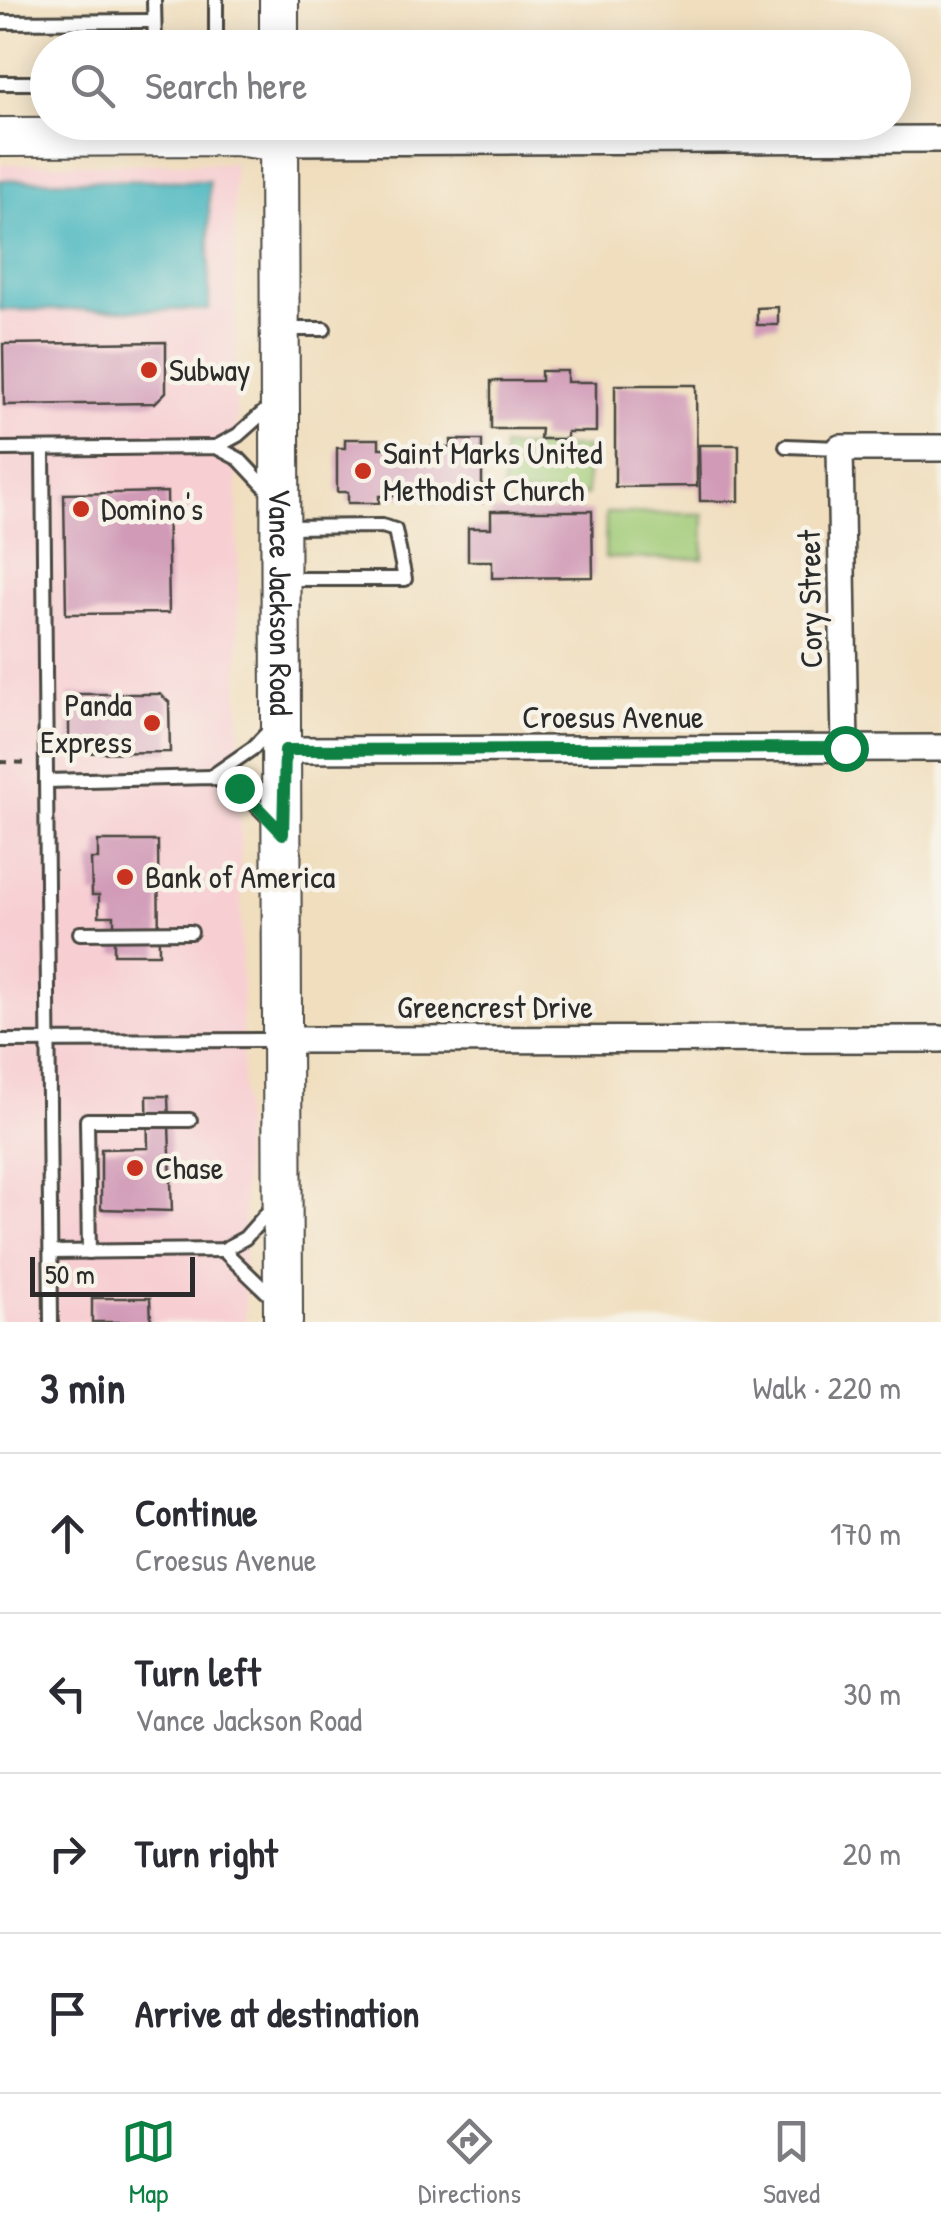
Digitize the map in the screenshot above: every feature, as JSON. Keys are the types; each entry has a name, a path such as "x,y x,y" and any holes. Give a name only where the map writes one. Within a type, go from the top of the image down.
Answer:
{"main road":[{"path":"279,0 279,30"},
{"path":"0,137 30,135"},
{"name":"Vance Jackson Road","path":"279,140 285,732 279,1040 283,1316"}],"street":[{"path":"911,139 941,139"},
{"path":"840,448 941,448"},
{"name":"Cory Street","path":"840,448 845,748"},
{"name":"Croesus Avenue","path":"285,732 941,748"},
{"name":"Greencrest Drive","path":"279,1040 941,1039"}],"lane":[{"path":"154,0 154,30"},
{"path":"216,0 216,30"},
{"path":"0,22 154,21"},
{"path":"0,83 30,83"},
{"path":"281,329 324,329"},
{"path":"216,448 238,435 282,396"},
{"path":"786,446 840,448"},
{"path":"0,449 216,448 240,459 283,517 394,530 404,579 283,579"},
{"path":"43,450 51,1322"},
{"path":"210,777 285,732"},
{"path":"46,782 210,777 239,788 283,834"},
{"path":"80,933 191,932"},
{"name":"Greencrest Drive","path":"0,1041 279,1040"},
{"path":"88,1252 87,1120 190,1120"},
{"path":"50,1252 223,1250 256,1228 282,1195"},
{"path":"223,1250 254,1275 283,1316"}],"path":[{"path":"0,762 28,763"}],"shaded area":[{"path":"234,163 245,1322 0,1322 0,164"}],"green space":[{"path":"503,447 587,447 587,495 503,495"},
{"path":"606,513 704,514 703,559 605,558"}],"water":[{"path":"0,180 209,181 209,310 0,310"}],"building":[{"path":"778,307 778,325 757,325 757,308"},
{"path":"166,342 166,392 155,403 4,405 3,344"},
{"path":"541,371 567,371 567,382 596,382 596,432 567,432 567,439 540,439 541,429 491,429 491,381 541,381"},
{"path":"615,385 696,385 697,486 615,487"},
{"path":"345,439 379,439 379,448 451,448 451,440 482,440 482,503 433,503 433,496 379,496 379,503 348,503 348,492 337,492 337,448 345,448"},
{"path":"699,445 739,445 739,501 700,501"},
{"path":"167,492 169,613 66,614 64,494"},
{"path":"491,511 592,511 593,577 492,578 492,561 468,561 468,528 491,528"},
{"path":"69,694 160,694 169,702 170,752 69,753"},
{"name":"Bank of America","path":"98,841 158,841 159,954 114,954 114,916 99,916 99,895 92,895 91,859 98,859"},
{"name":"Chase","path":"147,1096 168,1096 172,1211 101,1209 101,1149 148,1148"},
{"path":"92,1298 150,1298 151,1322 92,1322"}],"place":[{"name":"Subway","path":"149,370"},
{"name":"Saint Marks United Methodist Church","path":"363,471"},
{"name":"Domino's","path":"81,509"},
{"name":"Panda Express","path":"152,723"},
{"name":"Bank of America","path":"125,877"},
{"name":"Chase","path":"135,1168"}],"route":[{"path":"239,788 283,834 285,750 845,748"}]}
